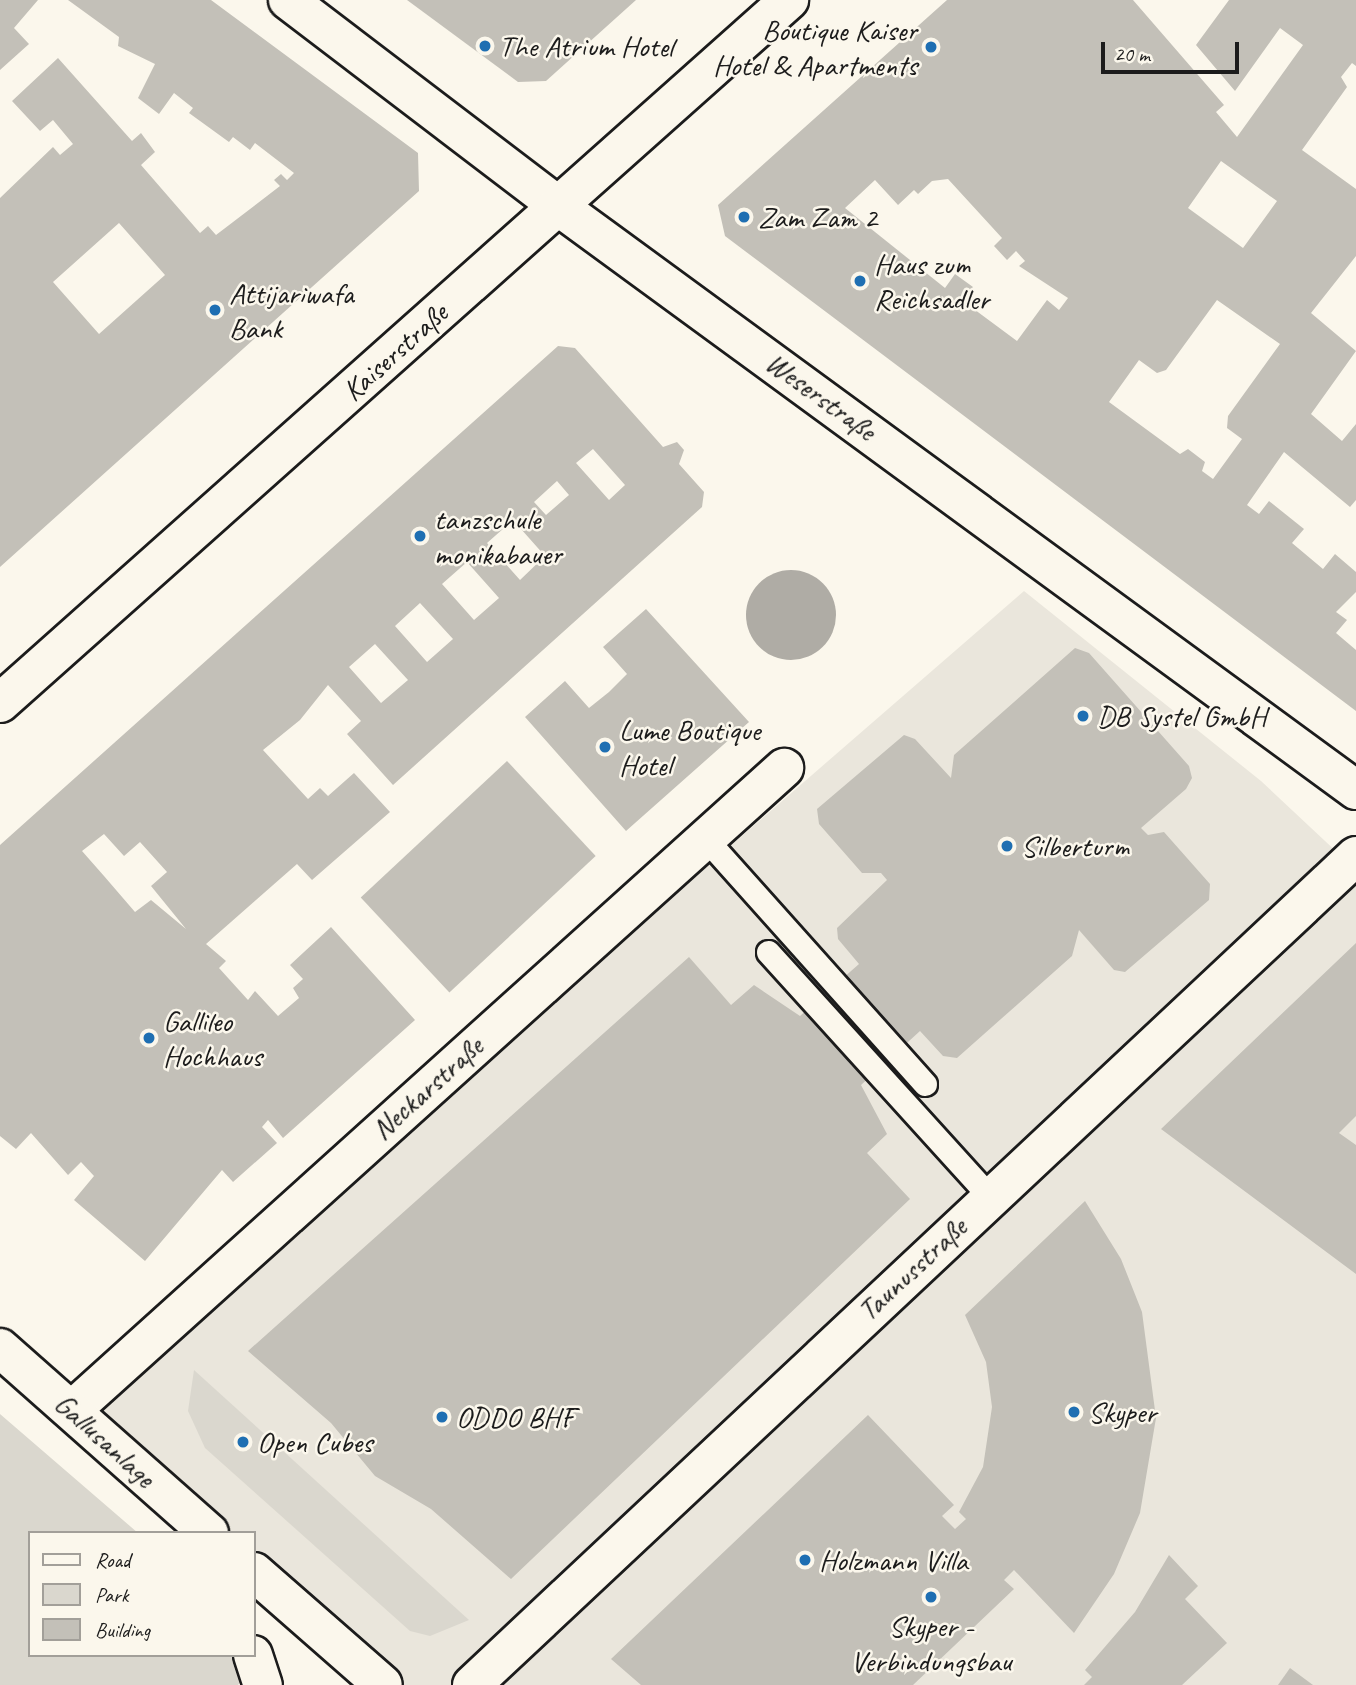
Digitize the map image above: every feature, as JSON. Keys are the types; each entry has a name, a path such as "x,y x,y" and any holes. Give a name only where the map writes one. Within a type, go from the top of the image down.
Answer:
{"street":[{"name":"Weserstraße","path":"288,0 558,206 1356,790"},
{"name":"Kaiserstraße","path":"0,703 789,0"},
{"name":"Neckarstraße","path":"72,1410 784,768"},
{"name":"Taunusstraße","path":"472,1685 1356,856"},
{"name":"Gallusanlage","path":"0,1348 207,1531"},
{"path":"167,1496 191,1531"},
{"path":"256,1574 383,1685"},
{"path":"254,1657 262,1685"}],"lane":[{"path":"705,838 925,1084"},
{"path":"768,953 990,1197"}],"shaded area":[{"path":"791,570 808,573 823,583 833,598 836,615 833,632 823,647 808,657 791,660 774,657 759,647 749,632 746,615 749,598 759,583 774,573"},
{"path":"1024,591 1261,781 1356,870 1356,1685 380,1685 256,1573 256,1531 209,1531 78,1412"}],"green space":[{"path":"194,1370 469,1620 430,1636 410,1631 205,1448 188,1411"},
{"path":"0,1414 136,1531 28,1531 28,1657 245,1657 249,1671 238,1685 0,1685"}],"building":[{"path":"0,0 38,0 14,28 29,44 0,70"},
{"path":"68,0 211,0 418,153 419,191 0,567 0,198 53,147 60,155 73,144 53,120 40,131 12,101 58,58 132,141 141,133 155,152 141,165 200,233 208,226 216,235 280,186 274,180 281,174 287,180 294,173 255,143 250,150 233,137 229,142 189,113 193,108 174,93 159,114 138,98 155,64 118,46 119,37","holes":["119,223 165,275 99,334 53,282"]},
{"path":"407,0 636,0 546,81 518,82"},
{"path":"947,0 1133,0 1224,105 1216,112 1237,137 1303,45 1280,28 1235,91 1196,45 1229,0 1356,0 1356,66 1352,63 1341,77 1347,87 1302,150 1356,189 1356,256 1311,313 1356,351 1311,414 1342,441 1356,424 1356,500 1350,507 1284,452 1247,505 1259,514 1269,501 1304,529 1292,543 1323,569 1335,554 1356,572 1356,592 1336,612 1347,620 1336,633 1356,650 1356,711 725,236 718,205","holes":["1221,161 1277,201 1243,248 1188,208","948,179 1002,238 994,246 1007,260 1016,251 1025,261 1019,266 1068,298 1059,310 1047,300 1017,341 963,301 973,287 955,274 945,288 845,208 875,180 898,205 914,190 918,194 932,181","1217,300 1280,344 1228,416 1227,428 1242,439 1213,479 1202,471 1205,462 1188,449 1180,454 1109,402 1139,360 1157,373 1166,370"]},
{"path":"558,346 575,348 663,447 677,442 684,450 679,464 704,492 702,507 393,785 347,734 361,721 328,685 300,720 263,750 308,799 320,788 328,796 354,773 390,812 312,880 297,864 206,944 226,961 219,968 248,1000 255,991 278,1016 299,998 293,988 303,979 290,965 331,927 415,1020 283,1138 268,1120 262,1127 277,1143 233,1182 222,1170 145,1261 74,1200 94,1176 81,1162 68,1175 31,1133 16,1149 0,1136 0,845","holes":["593,449 625,485 609,500 576,463","557,481 569,495 546,515 534,502","513,520 545,556 520,580 487,543","467,562 499,598 474,620 442,584","420,603 453,639 427,662 395,626","375,644 408,680 381,703 349,667","104,834 124,856 140,842 167,872 151,886 186,929 151,900 135,912 82,851"]},
{"path":"646,609 749,722 626,831 525,717 565,681 589,708 609,692 627,674 603,647"},
{"path":"1075,648 1089,653 1189,766 1192,778 1186,789 1141,828 1148,835 1164,832 1210,884 1209,900 1125,972 1114,970 1079,930 1072,956 957,1058 943,1056 920,1031 861,1085 887,1134 867,1153 910,1199 511,1579 431,1509 375,1476 331,1423 248,1351 689,957 731,1005 754,985 800,1016 859,964 838,939 837,928 887,880 881,873 862,873 819,824 817,809 904,735 915,739 951,778 954,755"},
{"path":"507,761 596,856 449,992 361,897"},
{"path":"1356,943 1356,1116 1339,1133 1356,1145 1356,1274 1161,1129"},
{"path":"1085,1201 1121,1259 1142,1312 1156,1418 1140,1513 1114,1574 1074,1633 1014,1570 1004,1580 1014,1589 913,1685 641,1685 611,1659 868,1415 954,1505 942,1516 955,1529 966,1519 959,1512 983,1467 992,1407 986,1362 965,1315"},
{"path":"1169,1555 1198,1586 1185,1599 1227,1643 1182,1685 1084,1685 1092,1677 1085,1670 1135,1612"},
{"path":"1290,1668 1313,1685 1278,1685"}],"place":[{"name":"The Atrium Hotel","path":"485,46"},
{"name":"Boutique Kaiser Hotel & Apartments","path":"931,47"},
{"name":"Zam Zam 2","path":"744,217"},
{"name":"Haus zum Reichsadler","path":"860,281"},
{"name":"Attijariwafa Bank","path":"215,310"},
{"name":"tanzschule monikabauer","path":"420,536"},
{"name":"DB Systel GmbH","path":"1083,716"},
{"name":"Lume Boutique Hotel","path":"605,747"},
{"name":"Silberturm","path":"1007,846"},
{"name":"Gallileo Hochhaus","path":"149,1038"},
{"name":"Skyper","path":"1074,1412"},
{"name":"ODDO BHF","path":"442,1417"},
{"name":"Open Cubes","path":"243,1442"},
{"name":"Holzmann Villa","path":"805,1560"},
{"name":"Skyper - Verbindungsbau","path":"931,1597"}]}
